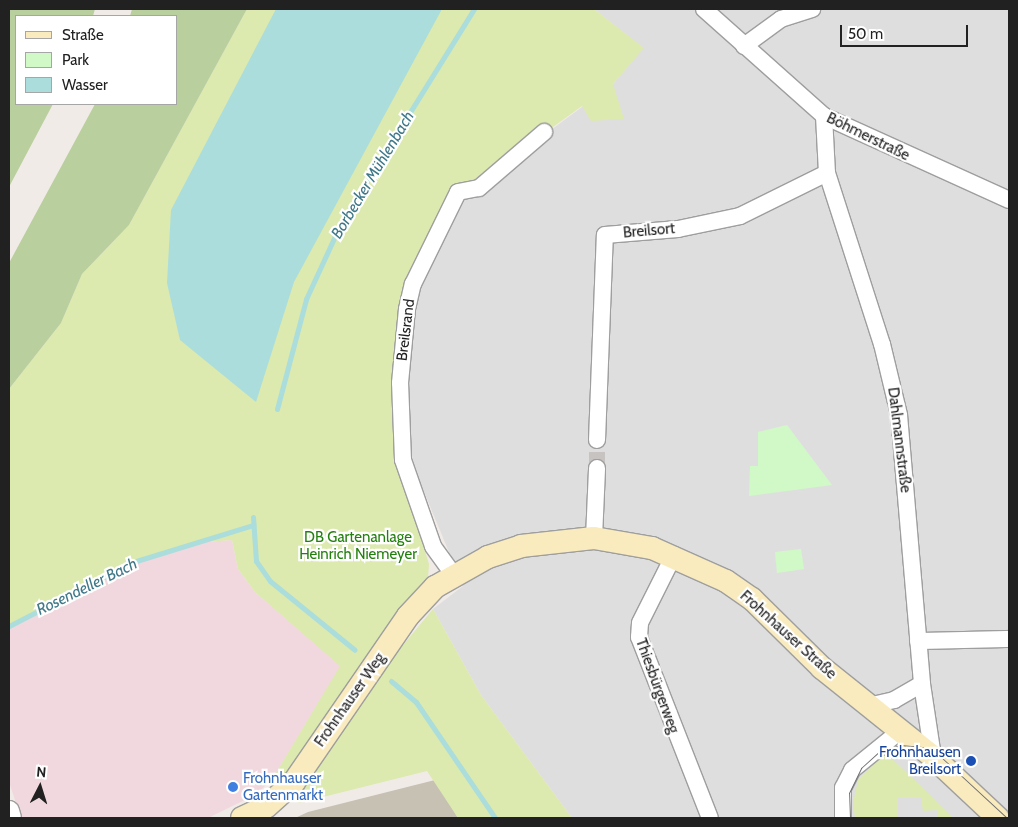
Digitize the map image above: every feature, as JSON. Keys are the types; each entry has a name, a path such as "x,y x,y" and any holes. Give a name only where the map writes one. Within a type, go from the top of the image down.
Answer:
{"main road":[{"name":"Frohnhauser Straße","path":"453,574 522,546 594,538 674,555 752,599 868,706 933,757 994,817"},
{"name":"Frohnhauser Weg","path":"242,818 266,807 294,782 408,616 453,574"}],"street":[{"name":"Böhmerstraße","path":"704,9 824,116 1009,200"},
{"path":"744,46 780,19 812,9"},
{"name":"Dahlmannstraße","path":"824,116 827,173 893,383 903,450 922,684 933,757"},
{"name":"Breilsrand","path":"453,574 433,546 403,460 400,383 407,309 413,284 458,192 479,188 544,132"},
{"name":"Breilsort","path":"597,440 605,235 678,230 732,218 792,194 827,173"},
{"path":"594,538 597,468"},
{"name":"Thiesbürgerweg","path":"674,555 640,623 639,637 710,818"},
{"path":"918,641 1009,639"},
{"path":"868,706 894,700 922,684"},
{"path":"843,818 843,788 852,770 900,731"},
{"path":"9,811 11,818"}],"shaded area":[{"path":"594,9 1009,9 1009,818 572,818 481,695 433,609 463,586 415,470 404,420 411,307 459,198 613,84 643,48"},
{"path":"232,540 238,569 255,592 341,666 273,778 257,794 208,818 21,818 9,782 9,624 106,578 126,563 203,542"},
{"path":"435,780 458,818 295,818 308,812"}],"green space":[{"path":"9,9 95,9 93,15 15,15 15,105 52,105 9,187"},
{"path":"132,9 247,9 129,225 82,274 61,323 9,389 9,263 94,105 178,105 178,15 130,15"},
{"name":"DB Gartenanlage Heinrich Niemeyer","path":"247,9 594,9 644,48 613,84 624,119 591,121 582,106 481,179 466,184 402,308 391,380 394,450 429,564 428,578 403,605 281,785 273,778 340,666 255,592 238,569 232,540 203,542 126,563 106,578 9,624 9,389 61,323 82,274 129,225"},
{"path":"787,425 832,485 749,496 750,466 758,466 758,432"},
{"path":"801,549 804,569 777,573 775,552"},
{"path":"433,609 481,695 572,818 458,818 427,771 299,803 295,799 394,656"},
{"path":"886,753 953,818 938,818 938,810 923,811 921,798 898,798 898,818 855,818 853,803 858,780"}],"water":[{"path":"276,9 442,9 294,282 256,402 180,340 167,283 171,210"}],"waterway":[{"name":"Borbecker Mühlenbach","path":"277,409 306,299 340,225 474,9"},
{"name":"Borbecker Mühlenbach","path":"253,517 256,561 270,581 355,650"},
{"name":"Rosendeller Bach","path":"9,626 133,562 253,525"},
{"name":"Borbecker Mühlenbach","path":"391,681 416,702 495,818"}],"tunnel":[{"path":"597,440 597,468"}],"tram line":[{"path":"850,818 849,793 861,768 879,752 900,745 922,747 941,757 1007,818"}],"place":[{"name":"Frohnhausen Breilsort","path":"971,761"},
{"name":"Frohnhauser Gartenmarkt","path":"233,787"}]}
